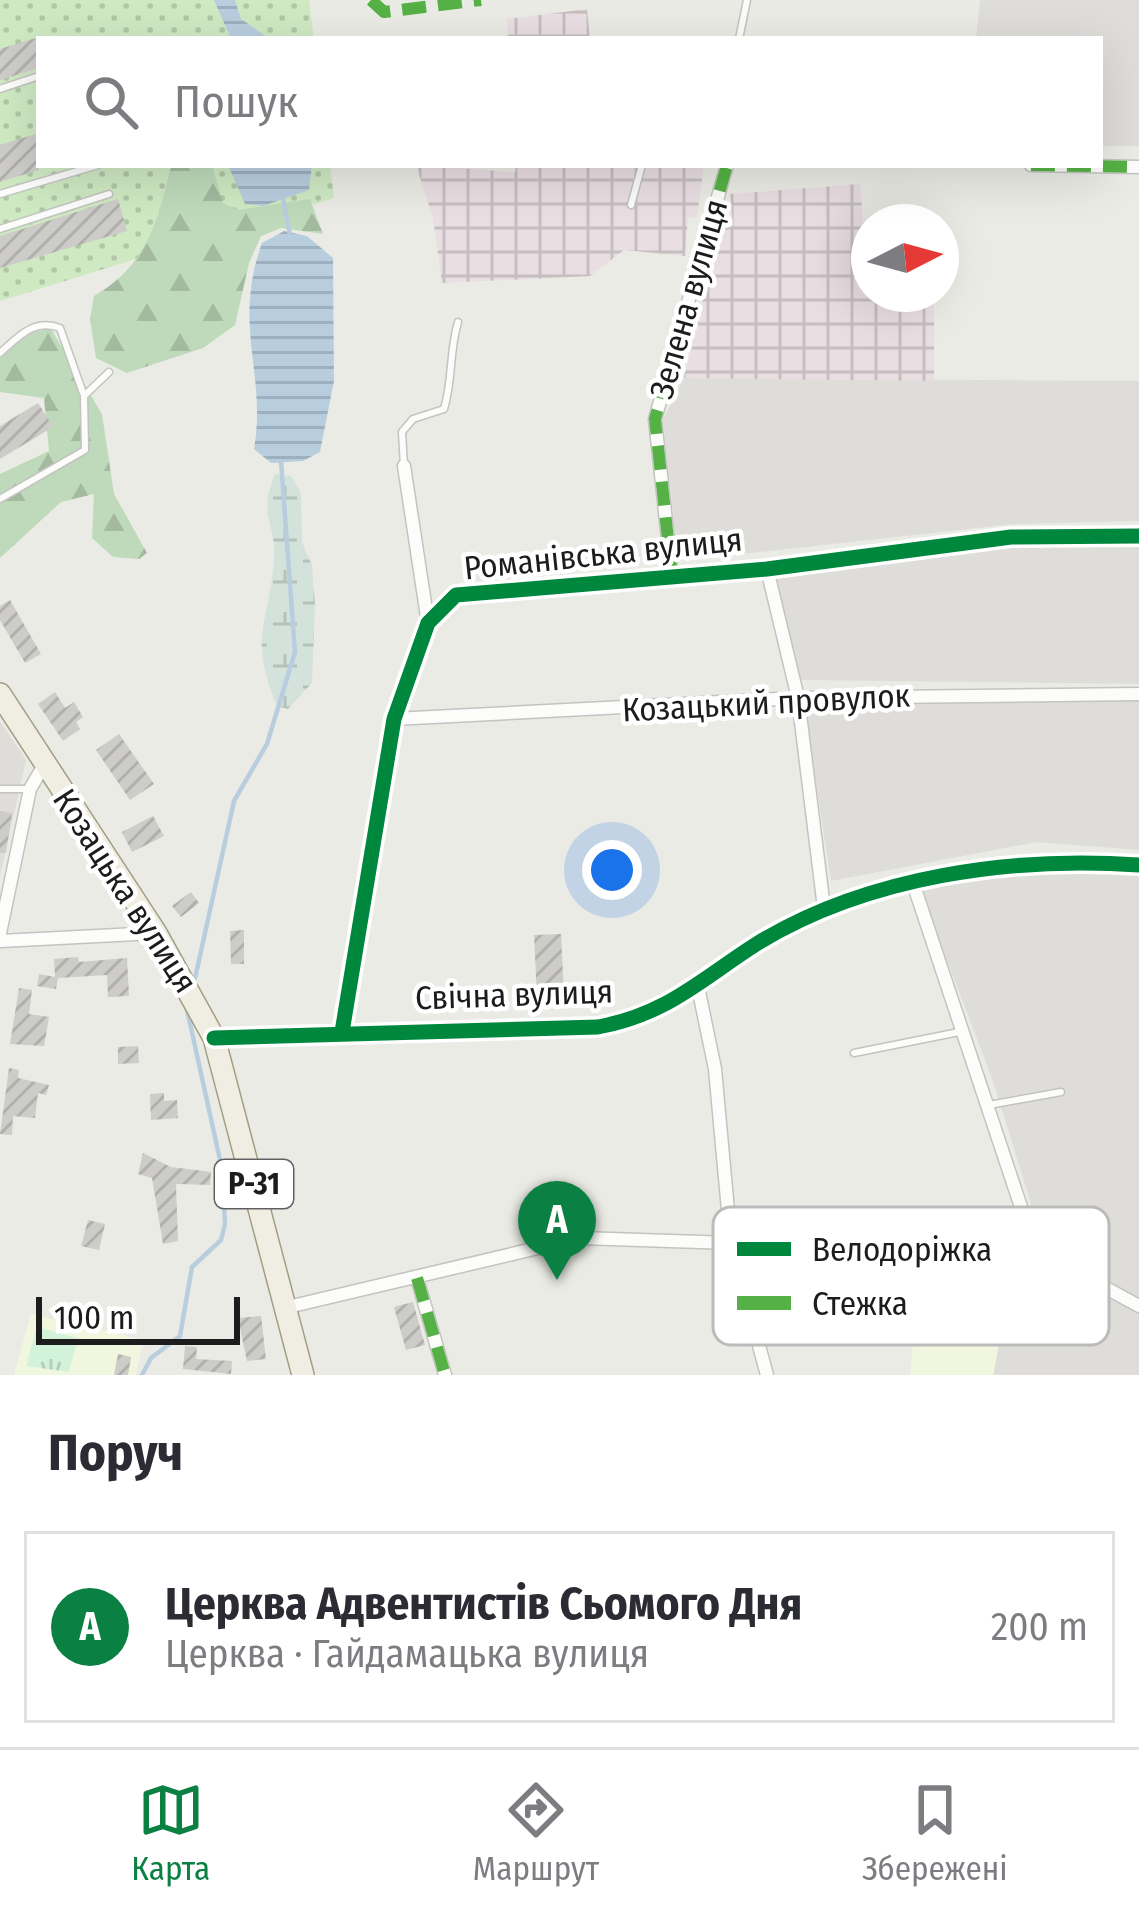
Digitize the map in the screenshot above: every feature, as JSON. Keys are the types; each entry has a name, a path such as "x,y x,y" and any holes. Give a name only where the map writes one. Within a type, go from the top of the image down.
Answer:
{"main road":[{"name":"Козацька вулиця","path":"0,694 156,933 214,1038 303,1375"}],"street":[{"path":"1103,166 1139,166"},
{"name":"Зелена вулиця","path":"672,577 655,419 726,168"},
{"name":"Романівська вулиця","path":"404,466 428,623"},
{"name":"Романівська вулиця","path":"342,1032 394,719 428,623 456,595 766,568 1011,537 1139,536"},
{"path":"766,568 798,698 824,908"},
{"name":"Козацький провулок","path":"394,719 798,698 1139,694"},
{"path":"44,765 30,789 0,937 156,933"},
{"name":"Свічна вулиця","path":"214,1038 598,1027 641,1019 698,987 757,944 824,908 991,867 1069,860 1139,865"},
{"path":"914,886 1021,1207"},
{"path":"698,987 715,1069 728,1207"},
{"path":"288,1307 580,1238 713,1242"},
{"path":"416,1278 445,1375"},
{"path":"1109,1290 1139,1306"},
{"path":"759,1345 767,1375"}],"lane":[{"path":"741,36 747,0"},
{"path":"0,89 36,77"},
{"path":"0,194 91,168"},
{"path":"632,206 641,168"},
{"path":"0,229 109,194"},
{"path":"404,466 402,433 413,419 445,410 450,390 447,357 458,322"},
{"path":"0,353 28,329 47,323 60,328 83,396 86,451 0,499"},
{"path":"83,396 109,372"},
{"path":"0,789 30,789"},
{"path":"854,1053 959,1032"},
{"path":"985,1105 1015,1104 1060,1092"}],"shaded area":[{"path":"980,0 1139,0 1139,146 1103,146 1103,36 976,36"},
{"path":"587,9 590,36 508,36 507,19"},
{"path":"417,168 515,172 516,168 704,168 697,218 688,218 685,256 624,250 590,276 442,283 433,218"},
{"path":"860,184 862,204 851,204 851,312 934,312 934,381 684,378 720,227 733,226 730,194"},
{"path":"684,378 1139,381 1139,521 1014,524 678,561 663,419"},
{"path":"1139,542 1139,684 800,680 775,572 1004,543"},
{"path":"1139,700 1139,850 1037,842 831,881 804,704"},
{"path":"0,721 26,760 0,876"},
{"path":"1065,865 1139,873 1139,1375 993,1375 999,1345 1109,1345 1109,1207 1032,1207 993,1081 921,892 992,873"},
{"path":"31,1314 143,1340 136,1375 14,1375"},
{"path":"913,1345 999,1345 993,1375 910,1375"}],"green space":[{"path":"0,0 309,0 314,36 36,36 36,168 330,168 334,198 0,301"},
{"path":"170,168 213,168 223,203 237,210 310,199 323,234 281,228 261,236 249,263 235,325 203,348 127,373 96,358 90,319 94,296 138,256 161,205"},
{"path":"51,329 102,414 114,494 147,553 139,559 113,557 92,538 94,494 61,502 0,558 0,474 49,451 44,398 0,392 0,354 31,332"},
{"path":"275,474 291,476 301,493 302,542 312,565 315,605 312,683 288,709 277,706 262,645 274,557 267,510"},
{"path":"37,1327 78,1338 69,1372 26,1366"}],"water":[{"path":"214,0 235,0 241,19 266,36 230,36"},
{"path":"229,168 312,168 309,190 263,206 245,204"},
{"path":"284,231 307,236 333,258 334,381 320,452 303,461 271,463 254,449 257,397 250,300 262,243"}],"building":[{"path":"36,38 36,69 0,80 0,49"},
{"path":"36,134 39,170 0,182 0,145"},
{"path":"118,199 127,231 0,268 0,236"},
{"path":"38,403 53,427 0,459 0,426"},
{"path":"10,600 41,654 25,663 0,620 0,606"},
{"path":"55,692 65,708 74,702 83,717 76,722 80,729 63,741 38,704"},
{"path":"119,734 154,784 130,800 96,750"},
{"path":"0,811 12,813 6,853 0,853"},
{"path":"153,816 164,836 132,852 122,832"},
{"path":"191,892 199,903 181,917 172,906"},
{"path":"244,930 244,964 231,964 230,931"},
{"path":"561,934 564,995 537,996 534,935"},
{"path":"78,957 79,962 127,958 129,996 108,997 107,975 58,978 56,989 37,986 39,974 55,977 54,959"},
{"path":"19,988 32,990 29,1014 49,1017 44,1046 10,1044"},
{"path":"138,1046 139,1063 118,1064 118,1047"},
{"path":"9,1068 19,1070 18,1078 49,1085 46,1095 38,1093 35,1118 13,1116 12,1135 0,1134"},
{"path":"164,1093 164,1101 177,1100 178,1118 151,1120 150,1094"},
{"path":"143,1153 171,1167 211,1172 210,1185 176,1184 178,1241 163,1244 152,1178 138,1174"},
{"path":"88,1220 105,1224 99,1250 81,1246"},
{"path":"413,1302 425,1345 406,1350 394,1307"},
{"path":"261,1316 266,1359 247,1361 238,1318"},
{"path":"185,1346 197,1347 196,1359 232,1361 231,1374 183,1369"},
{"path":"118,1354 131,1357 128,1375 114,1375"}],"waterway":[{"path":"282,194 290,235"},
{"path":"194,983 234,801 267,744 295,652 281,461"},
{"path":"142,1375 151,1358 180,1336 192,1267 221,1240 225,1224 222,1169 186,1005"}],"marked path":[{"path":"371,0 384,12 481,0"},
{"path":"1103,166 1139,167"},
{"path":"672,577 655,419 726,168"},
{"path":"417,1278 445,1375"}],"cycle path":[{"path":"342,1032 394,719 428,623 456,595 767,569 1011,537 1139,536"},
{"path":"214,1038 598,1027 664,1004 758,943 846,901 992,868 1139,865"}],"place":[{"name":"Церква Адвентистiв Сьомого Дня","path":"557,1280"}]}
